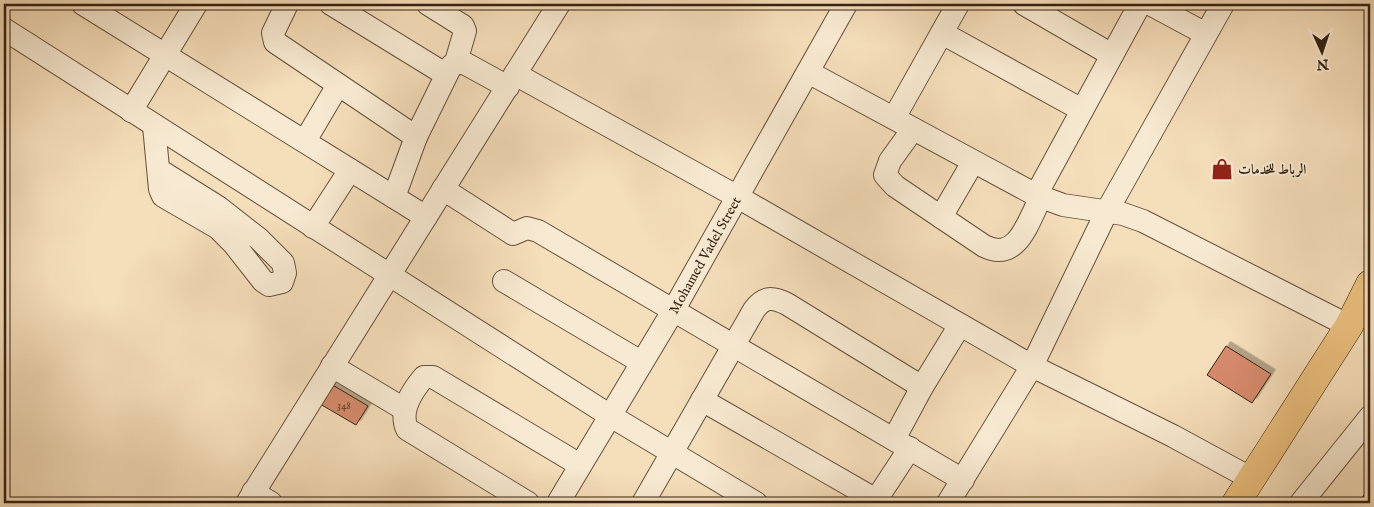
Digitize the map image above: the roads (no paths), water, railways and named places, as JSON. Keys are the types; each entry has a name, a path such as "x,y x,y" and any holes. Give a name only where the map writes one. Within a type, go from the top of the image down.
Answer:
{"main road":[{"path":"1236,503 1349,326 1370,284"}],"street":[{"path":"83,4 426,216"},
{"path":"131,110 196,4"},
{"path":"287,4 274,33 275,42 416,137"},
{"path":"331,4 450,68 466,64 511,80 736,196 1032,366 1173,436 1252,479"},
{"path":"394,196 416,137 466,36 463,26 428,4"},
{"path":"257,499 332,366 559,4"},
{"name":"Mohamed Vadel Street","path":"558,503 672,311 846,4"},
{"path":"958,4 942,32 884,175 895,186 984,246 1002,251 1016,244 1082,110 1140,4"},
{"path":"1024,4 1112,54"},
{"path":"1150,4 1204,33"},
{"path":"948,503 1032,366 1107,211 1204,33 1222,4"},
{"path":"4,28 154,126 609,415 671,454 756,503"},
{"path":"942,32 1082,110"},
{"path":"808,72 1038,196 1063,205 1124,214 1165,231 1243,274 1349,326"},
{"path":"305,141 338,85"},
{"path":"154,126 160,189 163,196 218,228 234,244 262,281 269,285 282,282 285,273 283,263 258,239 218,207 159,170"},
{"path":"941,217 973,162"},
{"path":"313,227 350,170"},
{"path":"442,189 514,234 527,228 538,231 963,480"},
{"path":"504,281 641,362"},
{"path":"643,503 733,346 760,303 767,298 776,299 922,386"},
{"path":"702,400 875,502 902,443 922,386 960,324"},
{"path":"332,366 404,409"},
{"path":"528,503 407,430 404,423 404,409 424,377 434,377 580,465"},
{"path":"1301,503 1370,417"}],"place":[{"name":"الرباط للخدمات","path":"1222,169"}]}
